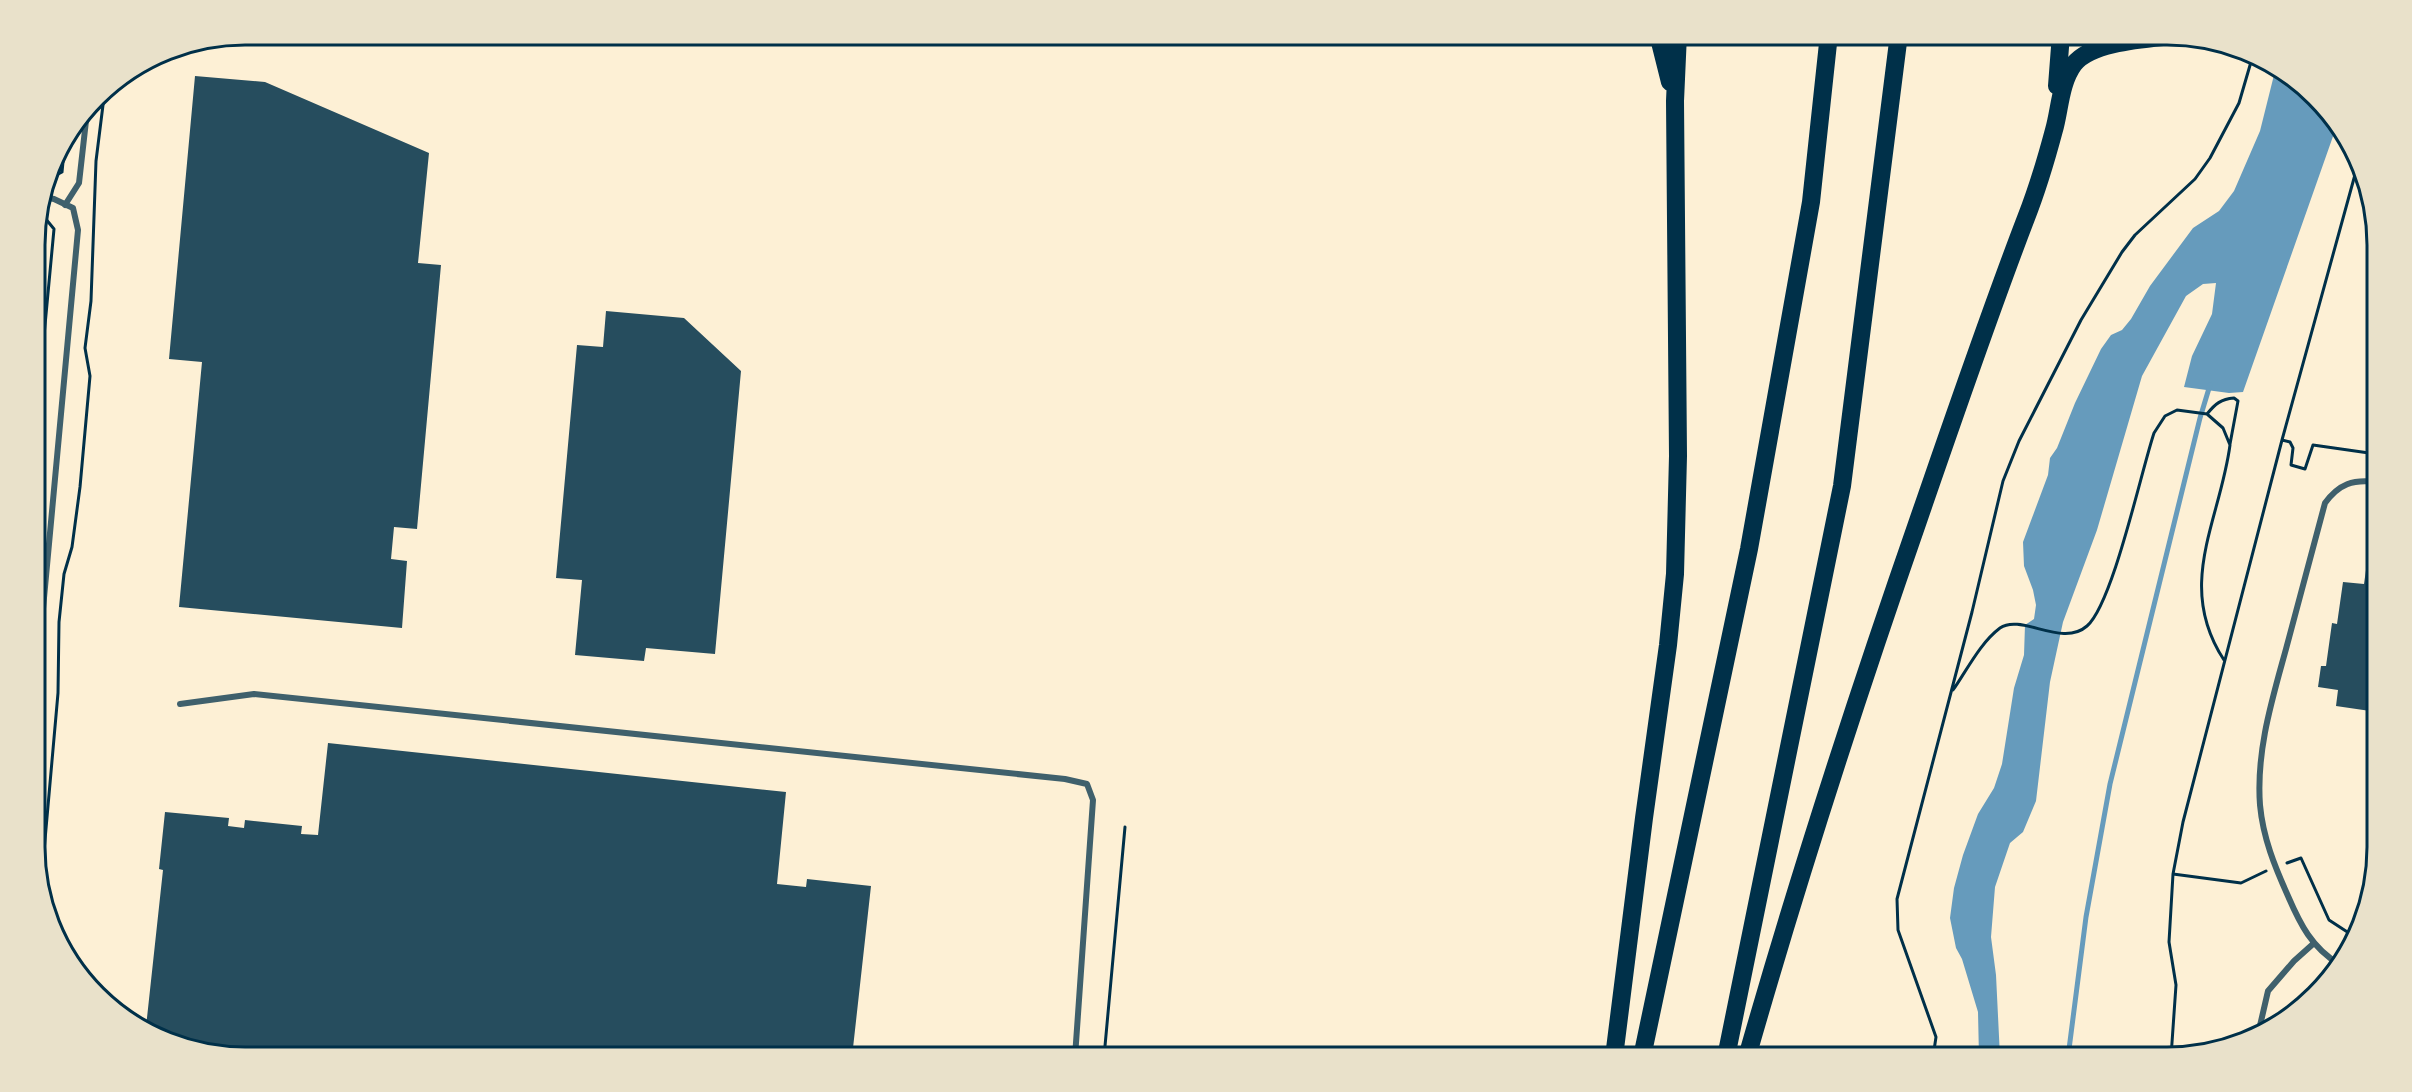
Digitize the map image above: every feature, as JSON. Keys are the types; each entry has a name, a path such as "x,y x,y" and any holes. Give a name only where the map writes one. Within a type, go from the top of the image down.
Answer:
{"highway":[{"path":"1661,45 1675,101"},
{"path":"1615,1047 1639,852 1668,645 1675,574 1678,466 1675,101 1678,45"},
{"path":"1644,1047 1749,549 1811,202 1828,45"},
{"path":"1728,1047 1842,486 1898,45"},
{"path":"2047,153 2060,45"},
{"path":"1750,1047 1806,855 1848,725 1944,444 2034,196 2054,130 2067,74 2077,61 2091,51 2117,45"}],"street":[{"path":"65,204 79,183 86,123"},
{"path":"45,587 78,230 73,208 51,198"},
{"path":"2332,960 2313,944 2300,924 2274,867 2260,805 2262,743 2325,503 2334,491 2349,482 2367,482"},
{"path":"180,704 254,694 1065,778 1087,784 1093,800 1075,1047"},
{"path":"2261,1023 2268,991 2294,961 2313,944"}],"path":[{"path":"1935,1047 1936,1037 1898,930 1897,899 2003,481 2019,441 2081,320 2122,252 2135,235 2195,179 2210,158 2239,103 2250,64"},
{"path":"45,840 58,693 58,622 80,487 90,376 85,348 91,301 96,161 103,105"},
{"path":"2172,1047 2176,985 2169,942 2172,874 2224,660 2354,177"},
{"path":"45,325 54,228 47,220"},
{"path":"2207,414 2215,403 2234,398 2238,401 2201,576 2201,599 2210,635 2224,660"},
{"path":"1950,694 1986,643 2000,628 2010,624 2064,634 2075,633 2087,626 2099,611 2112,576 2154,433 2165,416 2181,411 2207,414 2223,428 2230,445"},
{"path":"2282,440 2290,442 2293,448 2291,465 2305,469 2313,445 2367,453"},
{"path":"1105,1047 1125,827"},
{"path":"2172,874 2241,883 2274,867 2301,858 2329,920 2347,932"}],"water":[{"path":"2274,76 2289,86 2308,104 2334,135 2243,392 2229,393 2184,387 2192,356 2212,314 2216,283 2203,284 2186,296 2142,376 2097,530 2063,622 2050,682 2036,801 2023,832 2010,843 1995,887 1991,937 1996,975 2000,1047 1979,1047 1978,1012 1962,959 1956,948 1950,918 1954,888 1963,855 1978,814 1994,788 2002,764 2014,688 2024,655 2025,625 2034,619 2036,605 2024,566 2023,542 2048,475 2050,458 2057,448 2075,403 2101,349 2111,335 2122,330 2131,319 2150,286 2193,228 2219,211 2234,191 2260,131"}],"building":[{"path":"195,76 265,82 429,153 418,263 441,265 417,529 394,527 391,559 407,561 402,628 179,607 202,362 169,359"},
{"path":"606,311 684,318 741,371 715,654 646,648 644,661 575,655 582,580 556,578 577,345 603,347"},
{"path":"2366,570 2367,711 2336,706 2338,690 2318,687 2321,666 2326,666 2332,623 2337,624 2343,582 2364,584"},
{"path":"328,743 786,792 777,884 806,887 807,879 871,886 853,1047 245,1047 194,1040 169,1032 147,1021 163,870 159,869 165,812 229,818 228,826 244,828 245,820 302,826 301,834 318,835"}],"waterway":[{"path":"2069,1047 2086,917 2110,784 2210,385"}]}
